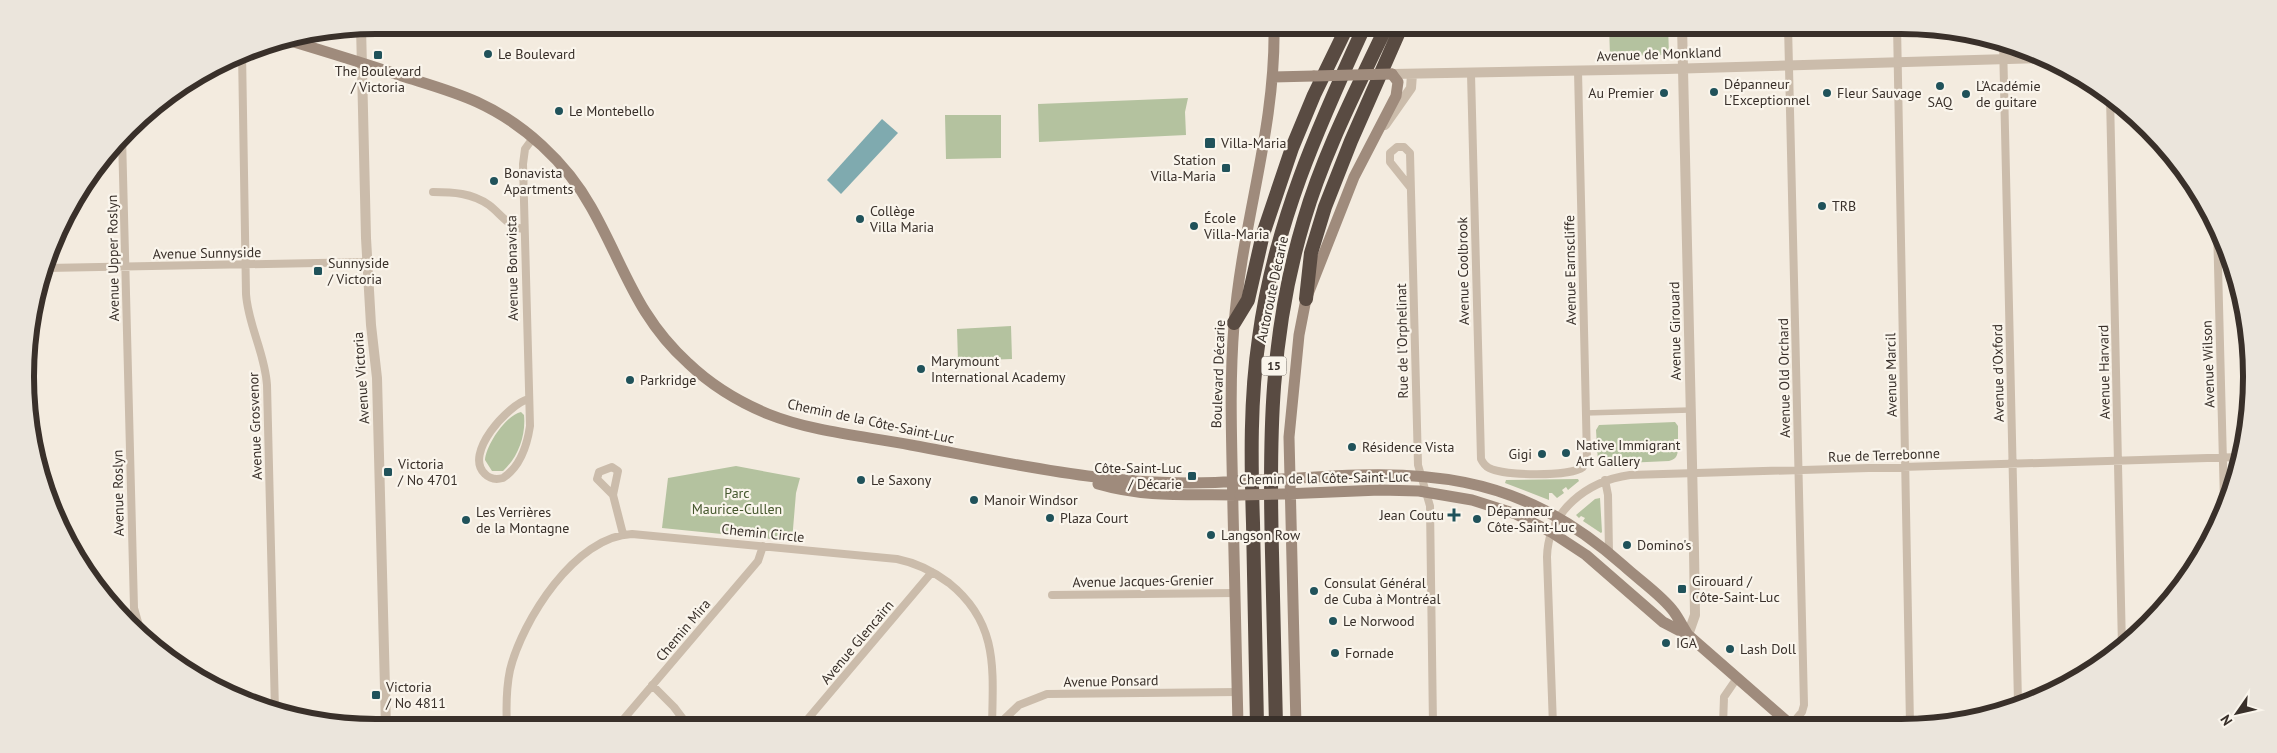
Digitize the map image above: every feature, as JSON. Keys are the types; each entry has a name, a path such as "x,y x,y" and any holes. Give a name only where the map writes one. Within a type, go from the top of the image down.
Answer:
{"highway":[{"path":"1234,323 1248,300 1263,234 1292,148 1314,95 1344,34"},
{"name":"Autoroute Décarie","path":"1257,719 1252,446 1253,392 1258,339 1269,283 1288,209 1315,134 1361,34"},
{"name":"Autoroute Décarie","path":"1276,719 1270,424 1280,323 1304,218 1330,149 1382,34"},
{"path":"1306,299 1312,253 1325,207 1344,158 1398,34"}],"main road":[{"name":"Boulevard Décarie","path":"1238,719 1235,592 1236,481 1231,399 1234,323 1242,258 1266,138 1273,77 1274,34"},
{"name":"Chemin de la Côte-Saint-Luc","path":"297,43 484,105 533,138 560,164 585,196 633,294 653,325 684,360 722,390 770,415 802,424 1070,475 1153,483 1387,474 1456,480 1496,490 1558,517 1609,554 1673,610 1688,635"},
{"name":"Avenue de Monkland","path":"1273,77 1392,74"},
{"path":"1296,719 1286,479 1292,393 1299,335 1306,299 1354,177 1398,92 1398,81 1392,74"},
{"name":"Chemin de la Côte-Saint-Luc","path":"1070,475 1129,492 1178,495 1286,494 1391,490 1427,492 1486,504 1516,514 1551,532 1596,563 1663,622 1688,635 1784,719"}],"street":[{"name":"Avenue Victoria","path":"361,34 368,262 371,325 377,378 386,719"},
{"name":"Avenue Girouard","path":"1682,34 1695,611 1694,623 1688,635"},
{"name":"Avenue Old Orchard","path":"1788,34 1804,705 1801,714 1796,719"},
{"name":"Avenue Marcil","path":"1897,34 1910,719"},
{"name":"Avenue d'Oxford","path":"2003,49 2018,698"},
{"name":"Avenue de Monkland","path":"1392,74 1471,74 2028,58"},
{"name":"Avenue Grosvenor","path":"242,61 246,304 267,375 275,704"},
{"name":"Avenue Earnscliffe","path":"1578,71 1586,458 1583,467"},
{"path":"1373,142 1411,88 1412,74"},
{"name":"Avenue Coolbrook","path":"1471,74 1480,456 1485,466 1495,470 1514,473 1575,472 1583,467"},
{"name":"Avenue Harvard","path":"2110,106 2122,637"},
{"name":"Avenue Bonavista","path":"528,399 513,408 482,444 479,454 480,463 483,473 490,478 499,480 506,476 515,466 523,452 530,426 523,155 526,146 533,138"},
{"name":"Avenue Upper Roslyn","path":"122,147 127,348"},
{"name":"Rue de l'Orphelinat","path":"1410,187 1389,160 1390,153 1397,147 1407,149 1410,154 1418,462 1427,492"},
{"path":"433,192 458,192 476,198 490,206 513,226 524,229"},
{"name":"Avenue Wilson","path":"2218,246 2224,490"},
{"name":"Avenue Sunnyside","path":"51,268 368,262"},
{"name":"Avenue Roslyn","path":"127,348 134,608 138,623"},
{"path":"1585,413 1690,410"},
{"name":"Rue de Terrebonne","path":"1551,532 1558,517 1580,495 1605,480 1630,475 2234,457"},
{"path":"1605,480 1608,496 1609,554"},
{"path":"1427,492 1430,506 1433,719"},
{"path":"613,495 623,534"},
{"path":"1551,532 1547,557 1553,719"},
{"name":"Chemin Circle","path":"507,719 506,698 510,669 541,603 555,582 583,554 601,542 623,534 897,559 918,565 932,572 965,598 985,628 992,657 994,719"},
{"name":"Chemin Mira","path":"624,719 758,561 763,546"},
{"name":"Avenue Glencairn","path":"808,719 932,572"},
{"name":"Avenue Jacques-Grenier","path":"1052,595 1235,592"},
{"path":"1723,719 1724,697 1737,678"},
{"path":"652,686 674,706 683,719"},
{"name":"Avenue Ponsard","path":"1003,719 1019,705 1047,694 1237,692"}],"green space":[{"path":"898,34 986,34 898,35"},
{"path":"1609,34 1668,34 1669,55 1610,56"},
{"path":"1188,98 1185,112 1186,135 1039,142 1038,104"},
{"path":"945,115 1001,115 1001,158 946,159"},
{"path":"1011,326 1012,359 958,361 957,329"},
{"path":"521,412 524,415 524,431 517,453 503,471 492,471 485,460 489,447 503,425 515,414"},
{"path":"1675,422 1678,426 1678,439 1674,439 1674,445 1678,445 1678,451 1676,457 1672,460 1603,464 1598,462 1596,430 1599,425"},
{"name":"Parc Maurice-Cullen","path":"736,466 800,478 796,493 792,541 662,528 668,478"},
{"path":"1578,479 1579,481 1568,490 1566,487 1562,490 1564,493 1557,498 1552,493 1549,493 1549,500 1505,483 1506,480"},
{"path":"1600,498 1601,533 1583,521 1585,518 1581,516 1579,518 1576,515 1595,499"}],"water":[{"path":"882,119 898,133 841,194 827,180"}],"place":[{"name":"Le Boulevard","path":"488,54"},
{"name":"The Boulevard / Victoria","path":"378,55"},
{"name":"SAQ","path":"1940,86"},
{"name":"Dépanneur L’Exceptionnel","path":"1714,92"},
{"name":"Au Premier","path":"1664,93"},
{"name":"Fleur Sauvage","path":"1827,93"},
{"name":"L’Académie de guitare","path":"1966,94"},
{"name":"Le Montebello","path":"559,111"},
{"name":"Villa-Maria","path":"1210,143"},
{"name":"Station Villa-Maria","path":"1226,168"},
{"name":"Bonavista Apartments","path":"494,181"},
{"name":"TRB","path":"1822,206"},
{"name":"Collège Villa Maria","path":"860,219"},
{"name":"École Villa-Maria","path":"1194,226"},
{"name":"Sunnyside / Victoria","path":"318,271"},
{"name":"Marymount International Academy","path":"921,369"},
{"name":"Parkridge","path":"630,380"},
{"name":"Résidence Vista","path":"1352,447"},
{"name":"Native Immigrant Art Gallery","path":"1566,453"},
{"name":"Gigi","path":"1542,454"},
{"name":"Victoria / No 4701","path":"388,472"},
{"name":"Côte-Saint-Luc / Décarie","path":"1192,476"},
{"name":"Le Saxony","path":"861,480"},
{"name":"Manoir Windsor","path":"974,500"},
{"name":"Jean Coutu","path":"1454,515"},
{"name":"Plaza Court","path":"1050,518"},
{"name":"Dépanneur Côte-Saint-Luc","path":"1477,519"},
{"name":"Les Verrières de la Montagne","path":"466,520"},
{"name":"Langson Row","path":"1211,535"},
{"name":"Domino's","path":"1627,545"},
{"name":"Girouard / Côte-Saint-Luc","path":"1682,589"},
{"name":"Consulat Général de Cuba à Montréal","path":"1314,591"},
{"name":"Le Norwood","path":"1333,621"},
{"name":"IGA","path":"1666,643"},
{"name":"Lash Doll","path":"1730,649"},
{"name":"Fornade","path":"1335,653"},
{"name":"Victoria / No 4811","path":"376,695"}]}
